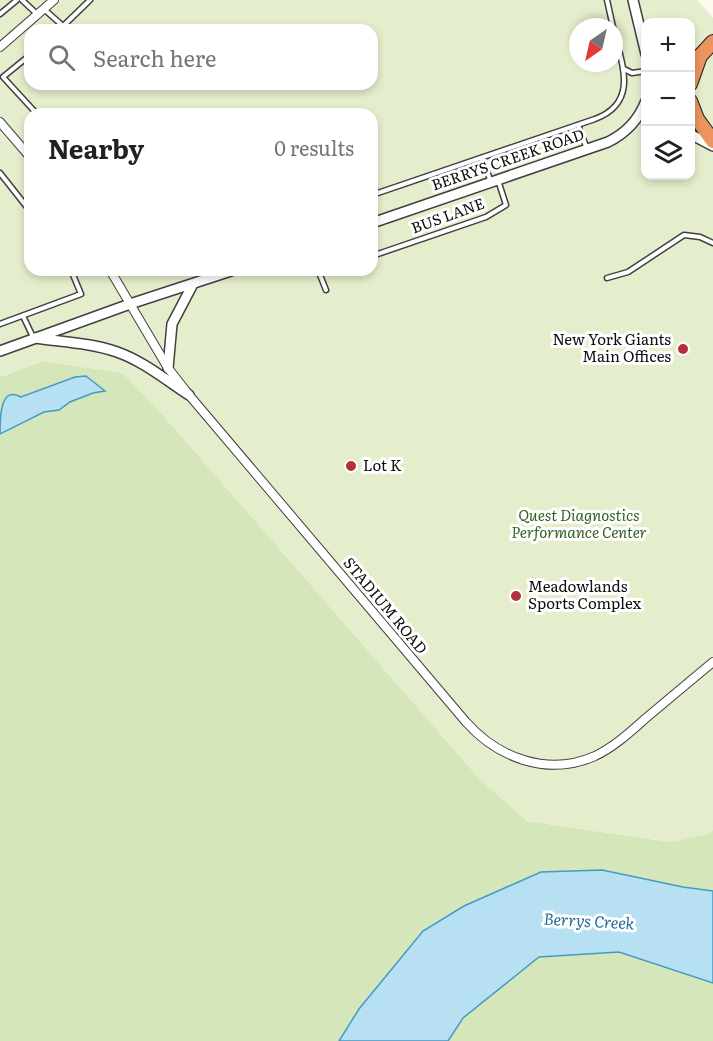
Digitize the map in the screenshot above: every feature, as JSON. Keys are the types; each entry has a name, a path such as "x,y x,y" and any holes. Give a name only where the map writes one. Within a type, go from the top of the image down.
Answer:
{"highway":[{"path":"695,57 708,47"},
{"path":"694,72 697,61 708,47"},
{"path":"695,114 713,141"}],"street":[{"path":"27,24 54,0"},
{"path":"633,0 641,36"},
{"path":"0,47 24,27"},
{"name":"BERRYS CREEK ROAD","path":"378,221 587,149 620,135 630,127 641,111"},
{"path":"0,122 24,151"},
{"path":"695,137 713,146"},
{"name":"STADIUM ROAD","path":"114,276 168,368 189,395 466,722 480,737 500,751 523,761 541,764 569,763 592,757 624,737 713,662"},
{"path":"0,351 193,284 205,276"},
{"path":"168,368 172,324 193,284"},
{"path":"33,338 118,352 146,366 189,395"}],"lane":[{"path":"0,14 17,0"},
{"path":"22,0 60,24"},
{"path":"65,24 90,0"},
{"path":"607,0 611,18"},
{"path":"24,60 3,77 31,108"},
{"path":"623,68 632,73 641,72"},
{"path":"378,193 602,117 615,107 624,86 623,68"},
{"path":"578,125 587,149"},
{"path":"482,158 494,181"},
{"path":"0,174 24,204"},
{"name":"BUS LANE","path":"378,254 486,217 506,205 494,181"},
{"path":"607,278 628,272 684,235 700,237 713,243"},
{"path":"0,324 81,294 74,276"},
{"path":"321,276 326,290"},
{"path":"23,316 33,338"}],"green space":[{"name":"Meadowlands Sports Complex","path":"0,0 697,0 713,18 713,830 710,834 671,842 527,821 480,780 160,412 123,373 44,361 0,377"},
{"path":"44,361 123,373 527,821 671,842 713,756 713,891 602,870 541,872 464,906 423,931 359,1009 339,1041 0,1041 0,377"},
{"path":"619,952 713,983 713,1041 448,1041 463,1018 539,957"}],"water":[{"path":"86,376 105,391 70,402 59,410 44,412 0,434 3,405 9,395 14,394 21,397 75,377"},
{"name":"Berrys Creek","path":"602,870 713,891 713,983 619,952 539,957 463,1018 448,1041 339,1041 359,1009 423,931 464,906 541,872"}],"place":[{"name":"New York Giants Main Offices","path":"683,349"},
{"name":"Lot K","path":"351,466"},
{"name":"Meadowlands Sports Complex","path":"516,596"}],"park label":[{"name":"Quest Diagnostics Performance Center","path":"579,524"}]}
